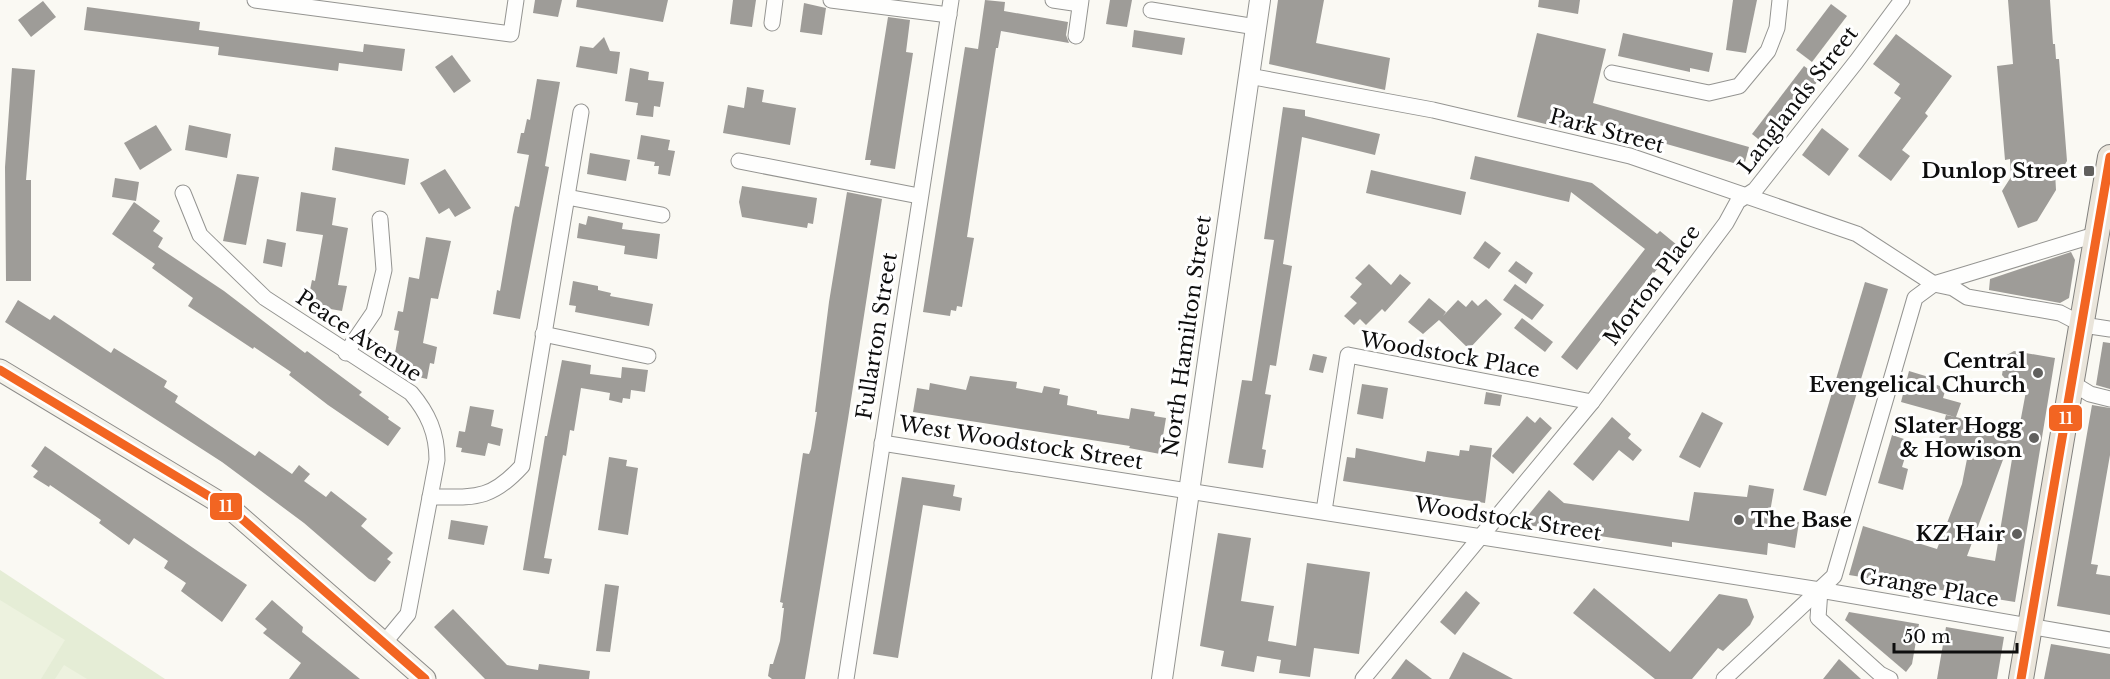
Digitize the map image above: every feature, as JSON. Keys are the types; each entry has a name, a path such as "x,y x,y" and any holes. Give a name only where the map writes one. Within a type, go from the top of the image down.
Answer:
{"main road":[{"path":"2021,679 2103,220 2110,157"},
{"path":"0,370 232,510 425,679"}],"street":[{"path":"255,0 511,34 516,0"},
{"path":"772,23 774,0"},
{"path":"831,0 950,7"},
{"path":"1053,0 1081,2 1076,36"},
{"name":"North Hamilton Street","path":"1162,679 1260,0"},
{"path":"1612,73 1709,93 1739,86 1767,51 1777,28 1780,0"},
{"name":"Langlands Street","path":"1747,195 1755,190 1856,63 1902,0"},
{"name":"Fullarton Street","path":"846,679 950,7"},
{"path":"1151,10 1256,27"},
{"name":"Park Street","path":"1249,76 1433,110 1630,156 1857,234 1934,284 1953,288 1967,297 2060,313 2083,325 2110,329"},
{"path":"430,497 478,497 505,485 522,466 581,112"},
{"path":"740,161 919,196"},
{"name":"Peace Avenue","path":"183,193 200,235 265,298 346,353 411,393 428,416 437,450 408,614 384,643"},
{"name":"Morton Place","path":"1363,679 1592,402 1726,223 1738,201 1747,195"},
{"path":"567,197 662,215"},
{"path":"346,353 374,312 384,270 380,219"},
{"path":"1724,679 1834,576 1915,298 1934,284 2103,220"},
{"path":"543,334 648,356"},
{"name":"Woodstock Place","path":"1324,511 1348,355 1592,402"},
{"path":"2072,384 2090,394 2110,399"},
{"name":"West Woodstock Street","path":"882,443 1190,490"},
{"name":"Woodstock Street","path":"1190,490 1820,590"},
{"path":"1820,590 1818,618 1880,674 1890,679"},
{"name":"Grange Place","path":"1820,590 2110,640"}],"green space":[{"path":"0,570 165,679 0,679"},
{"path":"0,600 65,640 41,679 0,679"},
{"path":"64,665 87,679 55,679"}],"building":[{"path":"535,0 562,0 558,17 533,13"},
{"path":"577,0 668,0 663,22 576,7"},
{"path":"733,0 756,0 752,27 730,24"},
{"path":"985,0 1005,2 1004,11 1068,22 1066,35 1069,43 1001,31 998,48 996,48 967,237 974,238 962,307 957,306 956,311 951,310 950,316 923,312 965,47 978,49"},
{"path":"1110,0 1132,0 1127,27 1106,24"},
{"path":"1278,0 1324,0 1316,43 1390,58 1385,90 1269,64"},
{"path":"1539,0 1580,0 1578,14 1538,7"},
{"path":"1733,0 1757,0 1746,53 1726,50"},
{"path":"2008,0 2050,0 2053,44 2055,44 2056,59 2059,59 2067,161 2061,171 2055,172 2056,190 2037,221 2018,228 2002,191 2011,177 2010,159 2005,160 1997,66 2013,64"},
{"path":"43,1 56,17 31,37 18,20"},
{"path":"804,3 826,8 822,35 800,32"},
{"path":"1831,4 1847,16 1812,62 1796,50"},
{"path":"87,7 200,22 199,30 363,52 364,44 405,49 402,71 339,63 338,71 218,55 219,47 84,30"},
{"path":"888,17 910,20 906,52 913,53 895,169 870,165 871,160 865,160"},
{"path":"1134,30 1185,38 1182,55 1132,47"},
{"path":"1537,33 1606,49 1593,103 1749,147 1744,166 1589,122 1586,134 1517,117"},
{"path":"1623,33 1713,53 1709,72 1690,68 1690,72 1618,56"},
{"path":"1896,34 1952,76 1925,113 1928,116 1902,150 1910,156 1891,181 1858,156 1901,98 1894,93 1900,84 1873,64"},
{"path":"604,37 610,51 620,52 617,74 576,67 580,46 593,48"},
{"path":"452,55 471,81 454,93 435,67"},
{"path":"1804,66 1820,78 1768,147 1752,134"},
{"path":"12,68 35,70 26,180 31,180 31,281 6,281 5,167"},
{"path":"630,68 649,72 648,80 664,82 660,107 654,106 653,117 636,115 638,103 625,101"},
{"path":"537,79 560,82 545,166 549,167 520,319 493,314 497,290 500,291 515,206 519,207 529,155 517,153 521,133 524,133 527,119 530,120"},
{"path":"747,87 764,90 762,102 796,108 790,145 723,133 728,105 744,108"},
{"path":"1283,107 1305,110 1305,116 1380,134 1375,155 1302,137 1283,264 1292,266 1276,366 1270,365 1265,394 1271,395 1262,449 1266,450 1263,468 1228,463 1242,380 1252,381 1274,240 1264,239"},
{"path":"156,125 172,150 140,170 124,143"},
{"path":"189,125 231,134 227,158 185,150"},
{"path":"1822,128 1849,149 1829,176 1802,155"},
{"path":"641,135 670,140 668,150 675,151 670,176 658,174 659,166 654,166 655,162 637,159"},
{"path":"335,147 409,159 405,185 332,170"},
{"path":"590,153 630,160 626,181 587,174"},
{"path":"1475,156 1592,183 1657,234 1660,231 1677,245 1653,272 1577,370 1561,357 1645,249 1571,192 1569,202 1470,179"},
{"path":"445,169 471,208 455,217 449,208 439,214 420,183"},
{"path":"1371,170 1466,192 1461,215 1366,193"},
{"path":"237,174 259,177 246,245 223,241"},
{"path":"115,178 139,182 136,201 112,197"},
{"path":"742,186 817,198 813,224 808,223 807,228 742,217 739,202"},
{"path":"301,192 336,198 332,225 348,228 338,285 347,286 342,311 307,305 312,280 315,281 323,235 296,231"},
{"path":"847,192 882,199 805,679 772,679 768,676 770,664 773,664 780,641 784,608 782,608 783,603 780,602 803,453 809,454 811,449 829,302"},
{"path":"134,202 160,221 153,231 163,238 158,247 224,291 305,353 307,351 362,392 359,395 401,428 388,446 328,405 289,375 291,372 188,306 193,298 152,268 155,264 112,234"},
{"path":"588,216 623,223 622,229 660,234 657,259 624,254 625,246 577,238 579,223 586,225"},
{"path":"426,237 451,241 438,299 431,298 423,343 437,347 434,364 430,363 427,379 405,374 407,361 394,359 399,331 394,330 398,311 403,312 409,277 419,279"},
{"path":"267,239 286,243 282,267 263,263"},
{"path":"1485,241 1501,253 1489,269 1473,258"},
{"path":"2071,252 2075,260 2069,298 2060,303 1989,290 1990,279"},
{"path":"1516,261 1533,273 1526,284 1508,271"},
{"path":"1369,264 1391,285 1400,274 1411,283 1385,312 1382,309 1366,325 1360,319 1354,325 1344,316 1357,303 1350,297 1362,284 1355,278"},
{"path":"573,281 598,286 598,290 611,293 610,296 653,304 649,326 575,312 576,306 569,305"},
{"path":"1865,282 1888,289 1826,496 1803,490"},
{"path":"1515,284 1544,305 1532,320 1503,300"},
{"path":"1429,298 1446,312 1443,316 1458,300 1466,307 1472,300 1478,306 1486,299 1502,314 1469,349 1439,320 1423,334 1408,322"},
{"path":"18,300 50,320 54,315 111,353 114,348 167,381 164,387 178,396 175,402 255,456 259,451 292,474 299,465 310,474 304,481 326,497 331,491 367,519 361,526 393,553 387,559 391,562 375,582 369,579 304,523 222,462 5,322"},
{"path":"1522,318 1553,342 1545,352 1514,328"},
{"path":"2103,342 2110,343 2110,389 2096,385"},
{"path":"2014,351 2055,358 2015,602 1849,575 1863,526 1937,549 1962,484 1968,454 1937,446 1946,415 1955,417 1901,402 1909,371 1932,378 1931,383 1946,388 1943,398 1961,403 1956,417 2018,434 2027,386 2009,383 2002,375 2005,356","holes":["2004,457 2012,459 1995,561 1967,556"]},
{"path":"1313,354 1327,357 1323,373 1309,370"},
{"path":"562,360 591,365 590,374 621,378 622,367 648,370 645,392 631,390 630,399 623,398 622,403 609,400 610,393 581,388 574,431 570,430 566,456 563,455 544,558 552,559 549,574 523,570 545,436 547,436"},
{"path":"970,376 1017,382 1016,388 1042,393 1044,386 1060,389 1059,394 1068,396 1067,405 1097,411 1097,414 1129,419 1131,408 1155,412 1154,416 1166,418 1160,454 1129,448 1130,446 913,412 917,388 929,390 930,383 966,390"},
{"path":"1362,384 1388,388 1383,419 1357,414"},
{"path":"1486,392 1502,395 1500,406 1484,404"},
{"path":"2092,405 2110,408 2110,455 2091,564 2098,565 2096,574 2110,576 2110,615 2057,606"},
{"path":"470,406 494,410 491,426 503,429 500,446 488,443 485,456 461,452 462,448 456,447 459,431 465,432"},
{"path":"1702,412 1723,423 1700,468 1679,457"},
{"path":"1527,416 1535,423 1540,417 1552,428 1513,474 1492,456"},
{"path":"1612,417 1631,434 1628,438 1642,450 1633,461 1619,450 1593,481 1573,464"},
{"path":"1892,435 1910,441 1902,467 1908,469 1903,490 1878,483"},
{"path":"1470,445 1492,448 1485,503 1343,481 1347,457 1355,458 1356,448 1425,462 1427,451 1459,456 1460,450 1469,451"},
{"path":"45,446 247,585 222,622 181,591 186,583 164,568 168,561 134,538 129,545 99,523 101,520 50,485 49,487 33,477 38,471 31,466"},
{"path":"609,457 627,460 626,466 638,468 628,535 598,530"},
{"path":"902,477 955,485 953,496 962,498 960,511 923,505 898,658 873,654"},
{"path":"1749,485 1774,489 1769,518 1799,522 1795,548 1768,543 1767,555 1672,542 1672,547 1521,524 1549,490 1564,503 1689,521 1694,492 1747,497"},
{"path":"451,520 488,526 484,545 448,539"},
{"path":"1218,533 1251,538 1241,601 1274,606 1268,641 1296,646 1307,563 1370,572 1359,654 1314,648 1310,677 1279,673 1281,660 1257,656 1254,672 1221,666 1224,651 1200,646"},
{"path":"605,584 619,586 610,652 596,651"},
{"path":"1594,588 1670,652 1719,594 1747,599 1754,617 1750,625 1723,651 1718,648 1692,679 1655,679 1573,613"},
{"path":"1466,591 1480,603 1455,635 1440,622"},
{"path":"272,600 303,627 302,632 360,679 289,679 301,663 263,633 267,629 255,619"},
{"path":"453,609 507,665 538,670 539,664 590,671 589,679 485,679 434,627"},
{"path":"1849,612 1919,624 1912,664 1906,672 1845,620"},
{"path":"1946,627 2004,637 1997,679 1937,679"},
{"path":"2051,644 2110,654 2110,679 2044,679"},
{"path":"1463,652 1513,679 1449,679"},
{"path":"1406,659 1432,679 1391,679"},
{"path":"1839,659 1861,679 1823,679"}],"transit line":[{"name":"11","path":"2021,679 2110,157"},
{"name":"11","path":"0,370 232,510 425,679"}],"place":[{"name":"Dunlop Street","path":"2089,171"},
{"name":"Central Evengelical Church","path":"2038,373"},
{"name":"Slater Hogg & Howison","path":"2034,438"},
{"name":"The Base","path":"1739,520"},
{"name":"KZ Hair","path":"2017,534"}]}
